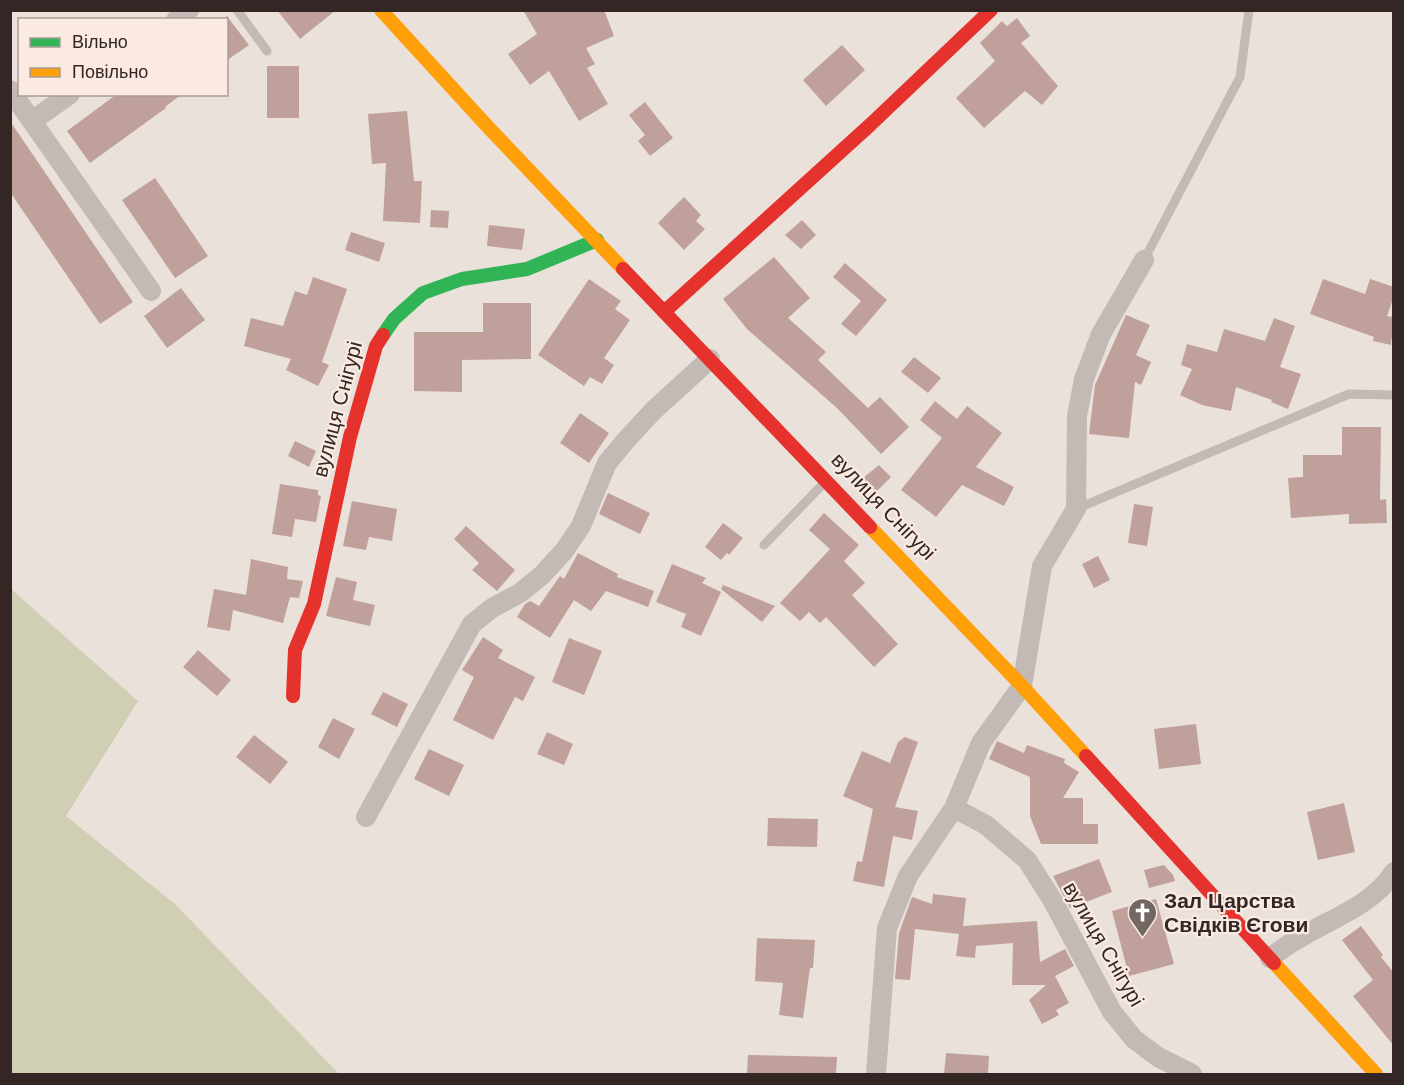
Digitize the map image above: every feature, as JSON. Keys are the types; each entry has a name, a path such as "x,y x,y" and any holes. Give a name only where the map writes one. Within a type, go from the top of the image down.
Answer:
{"street":[{"name":"вулиця Снігурі","path":"381,10 664,312 1022,686 1376,1074"},
{"path":"664,312 930,69 991,10"},
{"path":"10,90 152,291"},
{"path":"32,121 67,96"},
{"name":"вулиця Снігурі","path":"293,696 295,650 314,604 350,437 376,345 394,319 423,293 462,279 527,269 597,240"},
{"path":"876,1074 887,928 908,876 954,808 981,743 1022,686 1042,566 1076,509 1077,416 1084,379 1101,334 1144,260"},
{"path":"366,817 471,624 492,608 520,594 542,575 564,550 581,525 607,464 654,410 710,359"},
{"name":"вулиця Снігурі","path":"954,808 986,825 1027,860 1053,901 1112,1012 1134,1039 1158,1057 1192,1074"},
{"path":"1270,958 1298,938 1360,905 1394,872"}],"lane":[{"path":"237,10 267,51"},
{"path":"1144,260 1240,77 1249,10"},
{"path":"1076,509 1349,394 1394,395"},
{"path":"764,545 826,480"}],"green space":[{"path":"11,589 138,701 66,816 175,904 339,1074 11,1074"}],"building":[{"path":"277,10 336,10 300,39"},
{"path":"523,10 604,10 614,36 586,48 595,64 587,68 608,104 579,121 549,71 530,85 508,54 537,34"},
{"path":"226,15 249,45 228,60 228,18"},
{"path":"1017,18 1030,36 1021,43 1058,86 1042,105 1025,91 984,128 956,98 995,61 980,43 1002,21 1007,26"},
{"path":"842,45 865,70 826,106 803,80"},
{"path":"267,66 299,66 299,118 267,118"},
{"path":"114,96 179,96 90,163 67,131"},
{"path":"645,102 673,138 650,156 638,141 645,135 629,115"},
{"path":"407,111 414,181 422,181 420,223 383,221 386,163 372,164 368,114"},
{"path":"10,121 133,302 100,324 10,192"},
{"path":"155,178 208,256 175,278 122,200"},
{"path":"684,197 701,215 696,221 705,229 684,250 658,223"},
{"path":"431,210 449,211 448,228 430,227"},
{"path":"802,220 816,235 801,249 785,235"},
{"path":"489,225 525,229 522,250 487,246"},
{"path":"351,232 385,243 379,262 345,250"},
{"path":"774,257 810,298 788,318 826,352 818,360 868,408 880,397 909,427 881,454 837,408 747,329 723,299"},
{"path":"845,263 887,300 856,336 841,324 861,301 833,277"},
{"path":"313,277 347,289 322,362 329,365 318,386 286,370 291,359 244,346 251,318 283,326 295,291 307,295"},
{"path":"589,279 621,301 615,309 630,320 604,358 614,365 602,384 590,377 584,386 538,355"},
{"path":"1323,279 1365,294 1370,279 1394,287 1394,296 1387,316 1394,317 1391,345 1373,341 1374,337 1310,314"},
{"path":"181,288 205,320 167,348 144,316"},
{"path":"483,303 531,303 531,359 462,360 462,392 414,391 414,332 483,332"},
{"path":"1126,315 1150,325 1136,355 1151,362 1141,385 1135,382 1129,438 1089,434 1095,385"},
{"path":"1274,318 1295,326 1280,367 1301,374 1288,409 1271,402 1272,400 1236,387 1231,411 1202,405 1180,395 1192,369 1181,365 1187,344 1217,352 1224,329 1265,341"},
{"path":"914,357 941,378 928,393 901,372"},
{"path":"935,401 957,419 967,406 1002,433 976,467 1014,487 1004,506 962,485 936,517 901,490 942,438 920,420"},
{"path":"580,413 609,433 589,463 560,443"},
{"path":"1342,427 1381,427 1380,500 1386,499 1387,523 1349,524 1349,514 1291,518 1288,478 1303,477 1303,455 1342,455"},
{"path":"295,441 316,451 309,467 288,456"},
{"path":"879,465 891,477 876,492 863,478"},
{"path":"280,484 318,490 318,495 321,496 316,522 295,519 292,537 272,534"},
{"path":"608,493 650,513 640,534 599,514"},
{"path":"352,501 397,509 392,541 369,537 366,550 343,546"},
{"path":"1134,504 1153,507 1147,546 1128,543"},
{"path":"824,513 859,545 844,561 865,583 852,595 898,644 874,667 826,617 820,623 809,612 800,621 780,603 830,549 809,530"},
{"path":"723,523 743,538 729,555 727,553 721,560 705,547"},
{"path":"466,526 515,570 497,591 472,570 479,563 454,539"},
{"path":"578,553 618,574 617,577 654,591 648,607 606,591 591,611 574,600 550,638 517,617 525,604 530,601 539,606 560,576 564,579"},
{"path":"1098,556 1110,580 1094,588 1082,564"},
{"path":"251,559 288,567 287,579 303,581 299,598 290,597 283,623 233,610 230,631 207,627 214,589 246,595"},
{"path":"672,564 706,578 702,583 721,592 701,636 681,627 686,614 656,602"},
{"path":"336,577 357,582 353,600 375,605 370,626 326,616"},
{"path":"723,585 775,606 762,622 721,589"},
{"path":"483,637 503,650 498,658 535,677 523,701 515,697 493,740 453,720 474,677 462,670"},
{"path":"569,638 602,651 584,695 552,682"},
{"path":"198,650 231,680 217,696 183,667"},
{"path":"383,692 408,704 397,727 371,714"},
{"path":"333,718 355,729 339,759 318,747"},
{"path":"1196,724 1201,764 1159,769 1154,729"},
{"path":"547,732 573,744 564,765 537,754"},
{"path":"254,735 288,762 270,784 236,757"},
{"path":"905,737 918,742 895,807 918,811 912,840 893,836 884,887 853,881 857,861 862,862 873,809 843,796 862,751 890,763 898,742"},
{"path":"997,741 1024,753 1027,745 1065,759 1064,763 1079,772 1063,798 1083,798 1083,824 1098,824 1098,844 1041,844 1030,816 1030,777 989,759"},
{"path":"429,749 464,765 449,796 414,779"},
{"path":"1344,803 1355,852 1318,860 1307,812"},
{"path":"768,818 818,819 817,847 767,846"},
{"path":"1099,859 1112,892 1070,908 1053,876"},
{"path":"1164,865 1175,881 1149,888 1144,870"},
{"path":"933,894 966,898 963,926 1037,921 1040,962 1065,949 1074,966 1055,976 1069,1003 1056,1010 1059,1015 1042,1024 1029,1000 1046,985 1012,985 1013,943 976,946 975,958 956,956 959,934 915,929 910,980 895,979 899,933 912,897 932,904"},
{"name":"Зал Царства Свідків Єгови","path":"1156,899 1174,964 1129,976 1112,911"},
{"path":"1361,926 1394,973 1394,1046 1353,996 1373,980 1342,940"},
{"path":"757,938 815,940 813,968 810,968 803,1018 779,1015 783,983 755,981"},
{"path":"946,1053 989,1056 988,1074 944,1074"},
{"path":"748,1055 837,1057 836,1074 747,1074"}],"traffic: fast":[{"path":"383,335 394,319 423,293 462,279 527,269 597,240"}],"traffic: slow":[{"path":"381,10 623,269"},
{"path":"870,527 1086,756"},
{"path":"1274,963 1376,1074"}],"traffic: jam":[{"path":"664,312 870,125 991,10"},
{"path":"623,269 870,527"},
{"path":"293,696 295,650 314,604 350,437 376,346 383,335"},
{"path":"1086,756 1274,963"}],"place":[{"name":"Зал Царства Свідків Єгови","path":"1143,938"}]}
